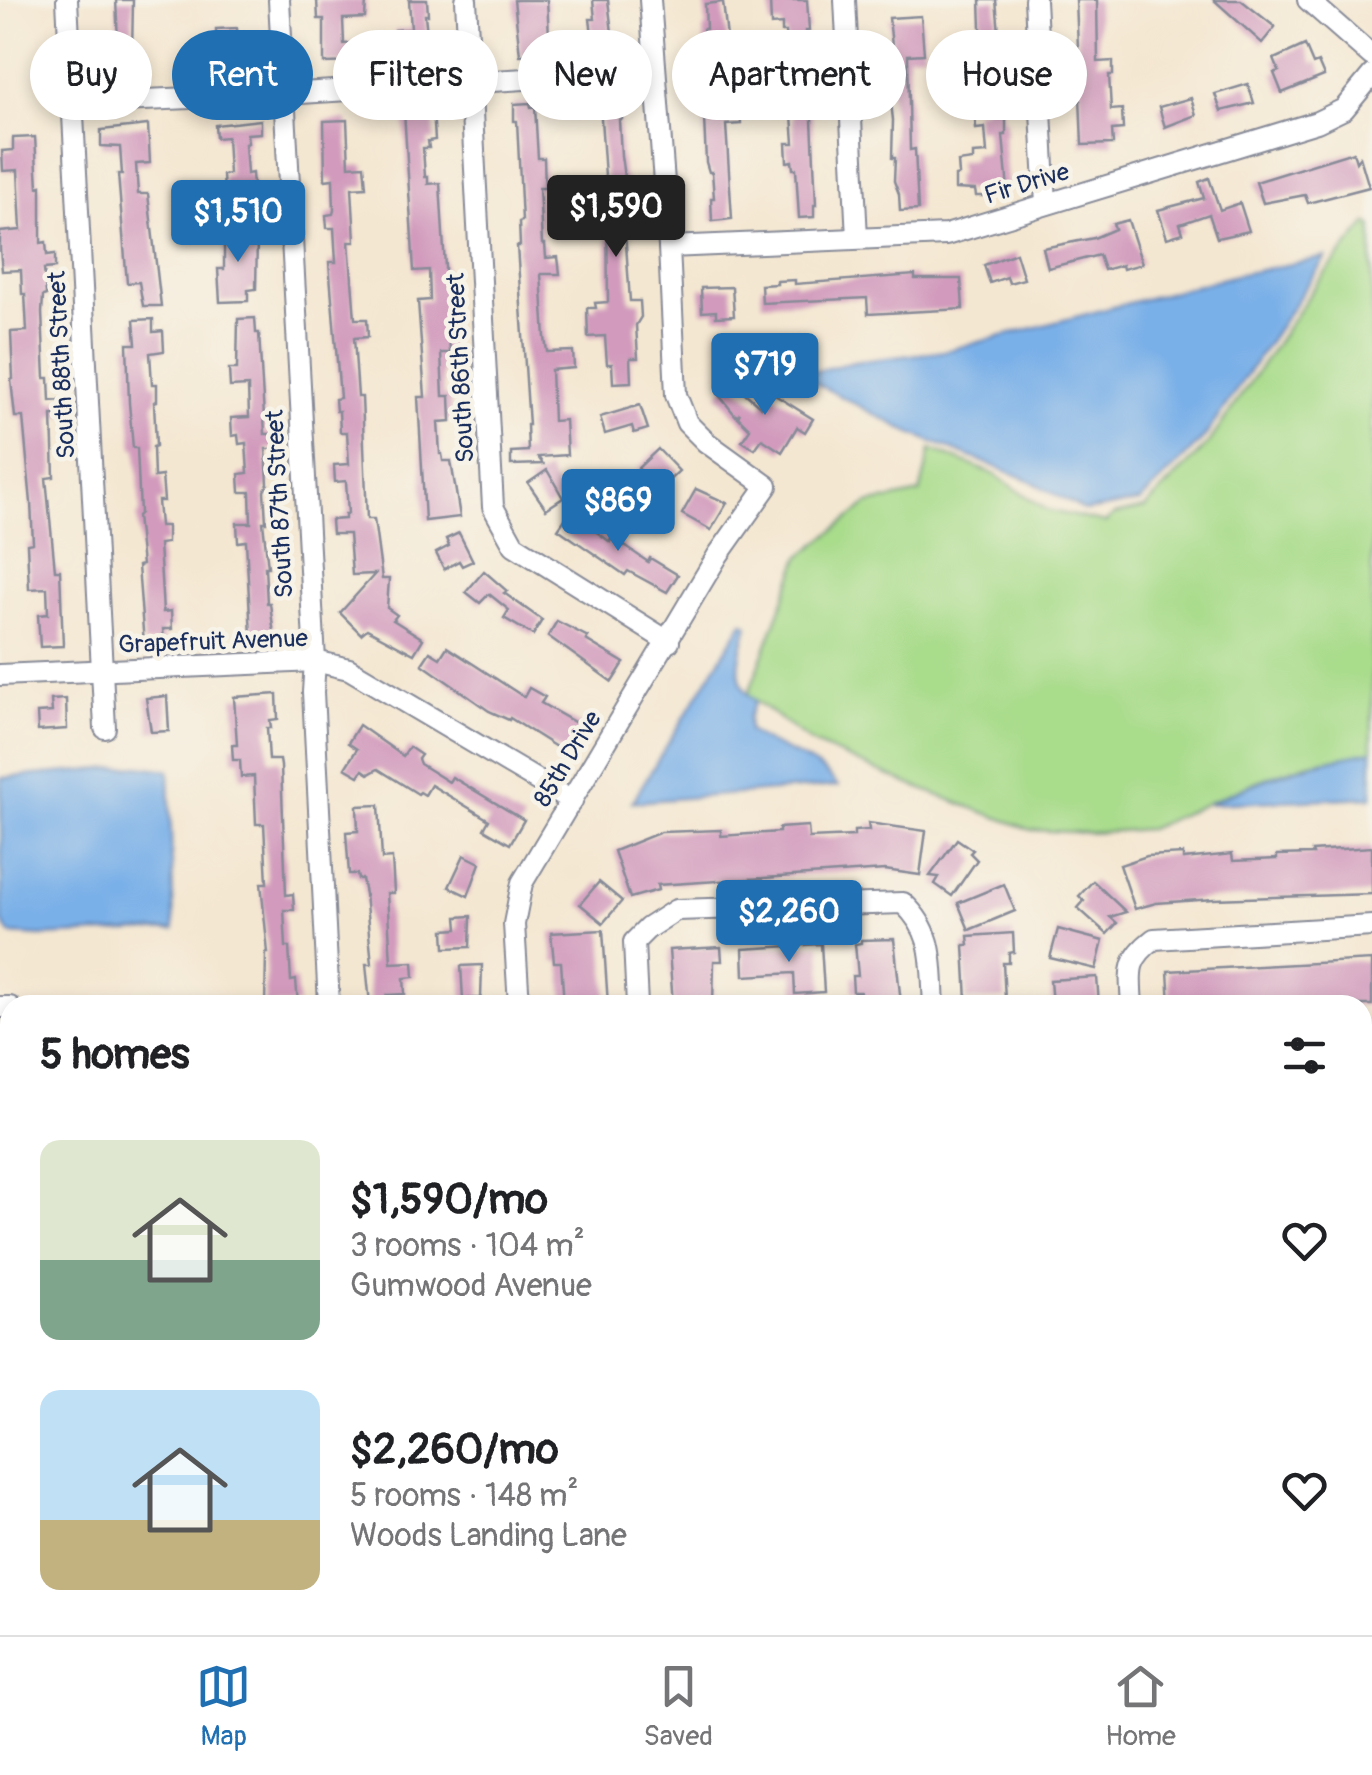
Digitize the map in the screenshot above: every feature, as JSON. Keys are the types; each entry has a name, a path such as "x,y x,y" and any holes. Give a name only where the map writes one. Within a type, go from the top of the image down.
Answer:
{"street":[{"name":"South 88th Street","path":"67,0 69,30"},
{"name":"South 87th Street","path":"278,0 280,30"},
{"name":"South 86th Street","path":"466,0 467,30"},
{"path":"650,0 669,247"},
{"path":"845,0 857,238"},
{"path":"1035,0 1046,204"},
{"path":"1308,0 1372,56"},
{"path":"498,80 653,71"},
{"name":"Fir Drive","path":"669,247 946,234 1317,122 1344,108 1372,75"},
{"name":"South 88th Street","path":"75,120 106,728"},
{"name":"South 87th Street","path":"286,120 329,995"},
{"name":"South 86th Street","path":"472,120 494,507 514,545 669,642"},
{"name":"85th Drive","path":"518,995 514,924 522,883 718,556 767,486 687,424 676,395 669,247"},
{"name":"Grapefruit Avenue","path":"0,675 315,660 349,669 572,801"},
{"path":"636,995 634,942 676,910 904,903 920,919 930,944 933,995"},
{"path":"1131,995 1130,973 1135,953 1154,939 1372,926"}],"green space":[{"path":"1368,223 1372,226 1372,751 1306,764 1257,781 1149,829 1089,833 1031,830 812,743 748,695 800,557 868,504 920,493 931,449 994,474 1047,510 1105,523 1114,515 1145,508 1209,443 1317,283"}],"water":[{"path":"1326,257 1204,438 1140,502 1085,511 1029,480 913,434 800,375 854,362 945,351 1236,275"},
{"path":"743,622 748,625 740,656 740,676 742,685 756,701 748,718 749,731 808,761 838,786 632,802"},
{"path":"1372,751 1372,797 1208,804 1288,771"},
{"path":"139,766 169,770 174,930 10,934 2,922 1,778"}],"building":[{"path":"116,0 133,0 132,30 117,30"},
{"path":"317,0 366,0 365,18 343,19 343,30 333,30 333,63 324,63 324,19 318,19"},
{"path":"409,0 427,0 427,30 395,30 411,29"},
{"path":"514,0 547,0 549,30 518,30 518,37"},
{"path":"593,0 608,0 612,30 591,30 590,19 595,19"},
{"path":"770,0 807,0 809,30 782,30 782,24 771,25"},
{"path":"980,0 996,0 999,30 981,30"},
{"path":"1076,0 1097,0 1098,62 1113,61 1113,75 1109,75 1111,110 1122,109 1123,129 1112,130 1113,144 1082,145 1081,120 1087,120 1087,30 1077,30"},
{"path":"1214,0 1241,0 1275,27 1262,43"},
{"path":"723,2 726,30 703,30 705,4"},
{"path":"921,16 924,54 908,55 910,150 915,149 918,210 900,211 894,181 893,120 906,120 906,30 890,30 889,18"},
{"path":"1305,45 1313,64 1318,62 1324,76 1282,93 1274,73 1279,71 1274,59"},
{"path":"1248,84 1254,103 1221,111 1215,94"},
{"path":"1191,98 1196,115 1165,127 1159,107"},
{"path":"514,104 518,104 518,120 536,120 538,158 544,158 545,188 539,188 542,244 546,258 558,257 560,274 541,274 547,352 573,351 574,368 551,370 553,421 565,420 567,455 538,457 543,464 511,465 511,452 528,451 529,425 517,246 522,221"},
{"path":"261,120 261,133 247,134 245,144 254,205 234,206 234,192 224,192 223,175 229,174 227,137 216,138 215,125"},
{"path":"347,120 349,166 364,165 366,187 352,188 355,242 349,242 355,319 367,319 368,337 354,338 358,397 362,397 367,519 374,519 382,579 389,579 387,608 397,615 393,620 423,639 414,654 367,629 361,634 340,613 375,574 352,575 349,534 332,534 331,520 345,519 348,514 346,481 335,482 334,465 349,464 347,432 340,432 335,399 340,398 329,262 336,262 334,228 327,228 326,215 334,210 333,179 325,180 324,121"},
{"path":"405,120 434,120 435,140 428,141 429,148 423,148 425,177 428,184 440,183 450,353 441,353 443,396 450,396 451,421 438,422 440,454 443,461 451,461 460,517 425,521 418,397 425,397 418,301 430,300 429,270 414,271"},
{"path":"601,120 619,120 626,177 628,216 624,216 630,301 640,301 641,317 636,325 638,358 630,358 631,382 613,383 605,336 588,337 587,308 608,302"},
{"path":"704,120 741,120 741,124 726,125 732,219 712,221 712,172 706,162"},
{"path":"792,120 812,120 814,217 799,218 796,169 792,161 787,162 786,143 794,143"},
{"path":"976,120 1006,120 1003,135 1008,190 976,196 975,190 955,189 958,162 973,160 973,154 987,153 985,128 976,129"},
{"path":"148,125 150,163 136,164 138,194 148,194 161,306 143,306 139,282 127,283 118,174 122,174 120,147 101,146 101,130"},
{"path":"35,137 38,187 41,186 41,243 46,242 47,255 55,254 55,268 44,269 45,378 49,378 50,401 65,400 66,415 52,415 54,477 46,478 55,570 60,570 63,646 40,647 38,615 48,614 47,588 29,589 27,544 33,543 31,503 23,417 15,417 11,380 11,332 27,331 25,294 21,270 2,271 0,249 0,232 21,230 18,170 3,171 2,151 13,150 13,138"},
{"path":"1353,152 1356,162 1360,157 1369,187 1308,203 1305,195 1263,203 1256,182"},
{"path":"1209,178 1220,210 1240,203 1249,231 1217,238 1209,214 1180,224 1183,233 1167,238 1158,210 1204,198 1199,182"},
{"path":"241,220 242,239 257,238 256,289 248,290 248,301 220,302 218,269 224,269 224,222"},
{"path":"1128,220 1142,264 1104,270 1099,255 1048,268 1043,248 1094,238 1115,229 1113,224"},
{"path":"1016,253 1024,279 1009,283 1007,277 990,283 984,265"},
{"path":"915,275 915,279 961,279 963,309 868,314 867,298 762,303 761,285 777,281 795,280 795,284"},
{"path":"732,287 734,316 716,317 716,311 702,312 701,288"},
{"path":"255,318 265,434 276,434 277,449 266,449 268,484 264,491 263,522 267,603 274,635 251,636 246,541 238,542 237,523 251,523 250,492 240,492 239,474 248,473 246,443 239,444 238,435 232,436 231,418 249,417 248,386 230,387 229,369 237,369 238,319"},
{"path":"153,319 153,332 163,331 164,351 150,353 152,384 157,384 154,477 162,476 160,526 167,526 167,543 159,544 163,612 171,611 172,629 163,629 164,643 144,644 138,566 142,565 137,448 133,448 127,344 136,344 134,320"},
{"path":"731,381 761,407 770,392 813,419 805,432 797,427 782,452 762,439 755,449 742,441 750,429 738,417 740,413 736,416 718,394"},
{"path":"640,405 648,429 634,433 632,426 605,434 600,417"},
{"path":"658,449 679,471 659,490 638,468"},
{"path":"547,470 563,498 546,509 528,483"},
{"path":"696,489 727,503 711,530 682,514"},
{"path":"570,512 610,542 619,542 648,562 650,558 678,575 667,592 628,571 625,575 558,529"},
{"path":"459,533 473,561 462,566 459,561 444,569 436,553 449,546 446,539"},
{"path":"484,571 507,591 504,593 542,620 533,635 504,618 509,610 489,594 480,603 466,592"},
{"path":"557,621 624,663 612,682 548,636"},
{"path":"447,647 524,697 529,688 545,697 541,703 588,730 572,757 510,718 489,711 422,664 430,652 440,658"},
{"path":"277,694 278,719 270,720 271,728 267,728 269,760 280,760 281,766 286,895 293,894 294,910 284,910 286,947 297,995 265,995 268,953 261,883 267,883 264,824 256,824 254,776 241,777 240,760 233,760 232,745 237,745 234,697"},
{"path":"167,696 169,731 151,732 146,698"},
{"path":"66,699 67,729 38,731 37,713 52,712 51,700"},
{"path":"359,725 403,756 409,747 421,755 420,764 449,782 452,777 524,820 510,844 484,829 489,820 431,785 425,795 418,794 378,769 369,774 363,770 359,776 345,768 357,749 348,743"},
{"path":"379,805 382,859 392,858 394,893 387,893 391,963 413,962 414,977 404,978 405,994 369,995 366,964 372,964 365,894 362,879 349,874 346,832 358,831 357,806"},
{"path":"868,823 926,831 920,875 885,870 657,885 658,890 630,898 614,851 661,832 721,830 721,836 808,826 809,838 854,836 854,831 869,830"},
{"path":"957,839 973,850 970,853 977,860 952,896 935,884 939,877 930,876"},
{"path":"1372,847 1372,894 1214,899 1156,903 1135,909 1120,865 1147,856 1183,854 1183,859 1232,854 1233,861"},
{"path":"464,855 480,863 468,896 449,887"},
{"path":"1093,881 1126,912 1110,917 1117,923 1107,934 1078,908 1084,901 1079,896"},
{"path":"599,882 622,901 603,923 580,904"},
{"path":"1004,884 1015,911 969,930 958,903"},
{"path":"471,916 470,947 445,948 444,930 458,929 457,917"},
{"path":"1058,929 1103,941 1096,969 1050,958"},
{"path":"603,930 607,995 563,995 561,962 554,962 551,933"},
{"path":"1013,933 1014,952 1009,953 1009,963 1003,963 1005,995 967,995 964,945 969,945 968,936"},
{"path":"894,939 900,995 853,992 852,976 858,976 855,944 861,940"},
{"path":"821,944 824,992 795,994 794,973 744,976 743,949"},
{"path":"721,947 722,961 714,961 713,995 672,995 669,950"},
{"path":"1372,960 1372,995 1169,995 1168,971"},
{"path":"482,965 481,995 463,995 461,966"},
{"path":"1097,977 1098,995 1051,995 1050,980"}]}
